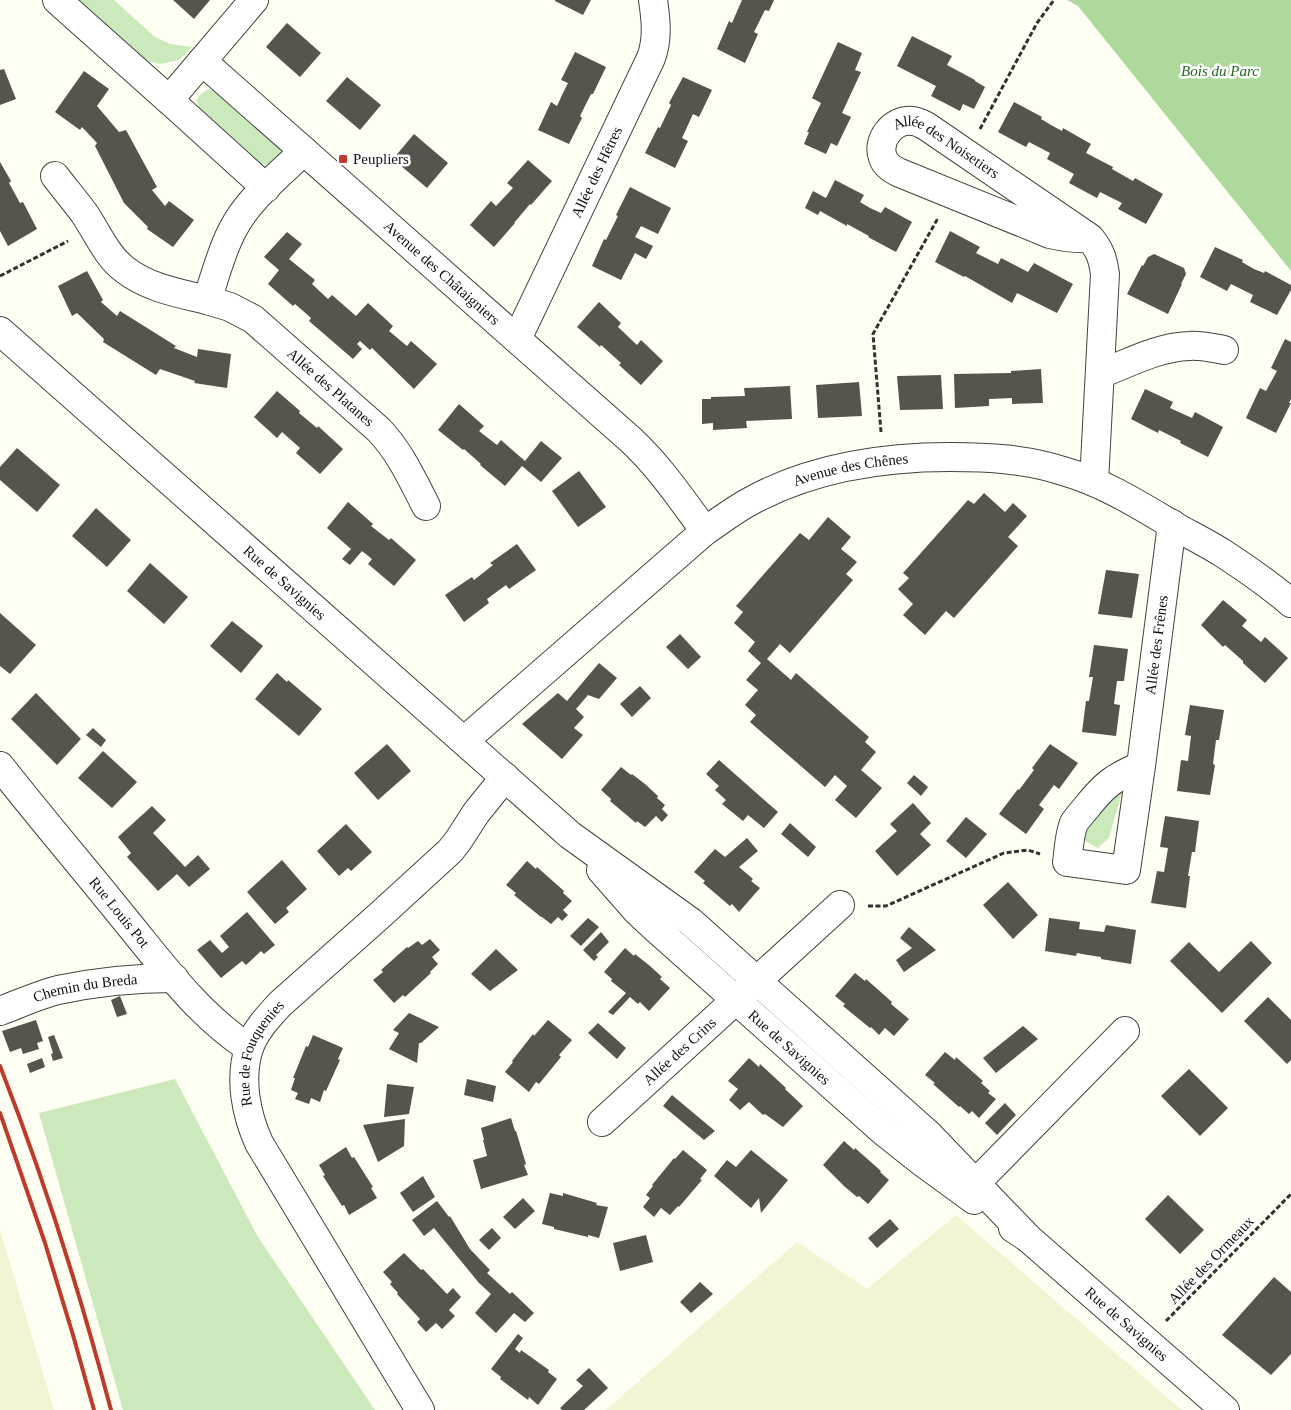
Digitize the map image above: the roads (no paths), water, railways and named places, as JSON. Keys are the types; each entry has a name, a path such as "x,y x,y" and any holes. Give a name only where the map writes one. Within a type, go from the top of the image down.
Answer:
{"street":[{"path":"57,0 266,188"},
{"path":"169,100 254,0"},
{"name":"Allée des Hêtres","path":"517,339 651,58 655,48 656,36 654,0"},
{"name":"Avenue des Châtaigniers","path":"202,62 647,455 705,531"},
{"name":"Allée des Noisetiers","path":"1090,238 1064,238 1050,234 892,169 883,159 881,152 882,143 889,130 895,125 910,120 918,122 1090,238 1098,248 1103,259 1105,274 1094,482"},
{"path":"207,300 227,242 240,217 266,188 304,151"},
{"name":"Allée des Platanes","path":"55,176 84,214 105,248 124,269 152,285 230,307 253,319 379,430 400,456 426,506"},
{"name":"Rue de Savignies","path":"0,331 570,835 690,922 929,1135 971,1188 1225,1410"},
{"path":"1100,374 1175,347 1205,346 1224,350"},
{"name":"Avenue des Chênes","path":"464,742 705,531 749,501 813,475 884,460 936,457 998,459 1061,470 1094,482 1134,502 1223,553 1291,603"},
{"name":"Allée des Frênes","path":"1141,766 1123,773 1109,782 1075,822 1071,834 1067,862 1126,870 1141,766 1172,524"},
{"name":"Rue Louis Pot","path":"0,766 174,978 219,1026 249,1048"},
{"name":"Rue de Fouquenies","path":"420,1410 259,1143 247,1110 245,1091 246,1062 249,1048 262,1025 280,1004 450,851 481,806 505,777"},
{"name":"Rue de Savignies","path":"570,835 637,911 900,1146 971,1188"},
{"name":"Allée des Crins","path":"602,1122 840,905"},
{"name":"Chemin du Breda","path":"0,1011 57,990 118,980 174,978"},
{"path":"971,1188 1125,1031"}],"railway":[{"path":"0,1066 32,1151 60,1236 111,1410"},
{"path":"0,1113 45,1243 94,1410"}],"place":[{"name":"Peupliers","path":"343,159"}],"park label":[{"name":"Bois du Parc","path":"1220,71"}]}
